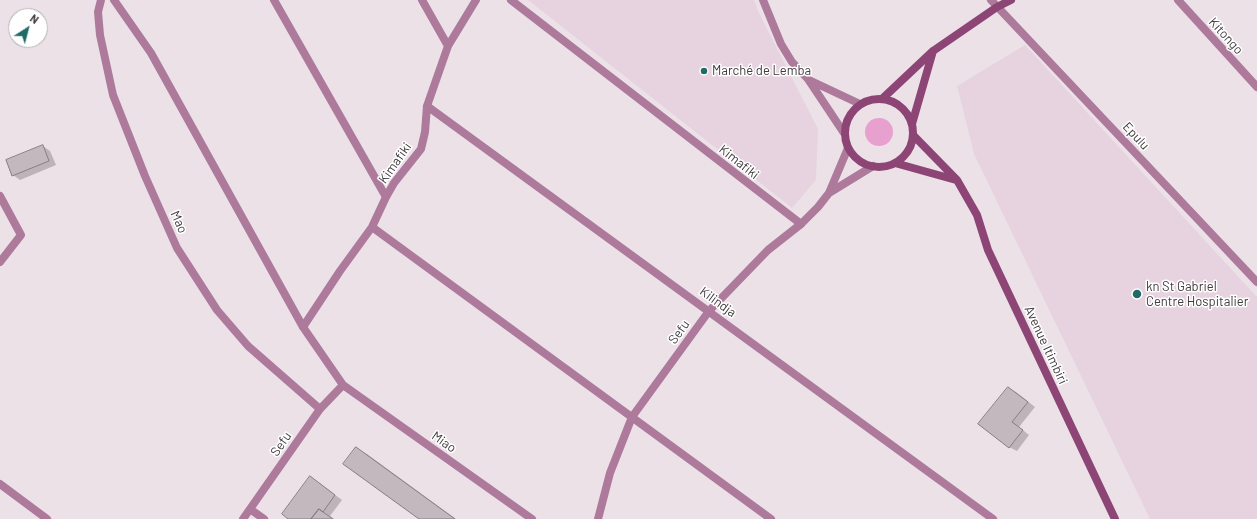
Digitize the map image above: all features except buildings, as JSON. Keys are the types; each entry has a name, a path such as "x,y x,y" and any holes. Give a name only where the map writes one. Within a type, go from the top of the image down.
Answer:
{"main road":[{"path":"882,99 933,51 997,7 1010,0"},
{"path":"912,124 933,51"},
{"path":"882,99 895,103 901,107 909,117 912,124 913,135 912,141 904,156 895,163 884,166 873,166 861,162 851,153 844,133 850,113 860,104 871,100 882,99"},
{"name":"Avenue Itimbiri","path":"913,135 957,180 977,215 988,250 1114,519"},
{"path":"895,163 957,180"}],"street":[{"name":"Mao","path":"101,0 98,12 100,35 113,95 145,176 177,248 217,310 248,346 320,409"},
{"path":"114,0 151,53 303,327 343,385"},
{"path":"274,0 386,197"},
{"path":"422,0 448,46"},
{"name":"Kimafiki","path":"303,327 340,271 372,227 394,183 421,149 425,132 427,106 448,46 476,0"},
{"name":"Kimafiki","path":"511,0 801,224"},
{"path":"763,0 781,44 788,56 808,79 844,133"},
{"name":"Epulu","path":"991,0 1257,282"},
{"name":"Kitongo","path":"1178,0 1257,87"},
{"path":"808,79 860,104"},
{"name":"Kilindja","path":"427,106 993,519"},
{"path":"829,193 848,148"},
{"path":"829,193 873,166"},
{"name":"Sefu","path":"598,519 610,473 632,417 709,311 768,250 801,224 818,207 829,193"},
{"path":"0,196 21,234 0,262"},
{"path":"372,227 771,519"},
{"name":"Sefu","path":"243,519 320,409 343,385"},
{"name":"Miao","path":"343,385 532,519"},
{"path":"0,484 47,519"},
{"path":"250,509 264,519"}],"shaded area":[{"name":"Marché de Lemba","path":"528,0 754,0 759,13 818,129 816,180 792,208"},
{"path":"1025,45 1257,297 1257,519 1150,519 974,154 957,86"},
{"path":"879,118 885,119 889,122 892,126 892,138 889,142 885,145 879,146 873,145 869,142 866,138 865,132 866,126 869,122 873,119"}],"place":[{"name":"Marché de Lemba","path":"704,71"},
{"name":"kn St Gabriel Centre Hospitalier","path":"1137,294"}]}
